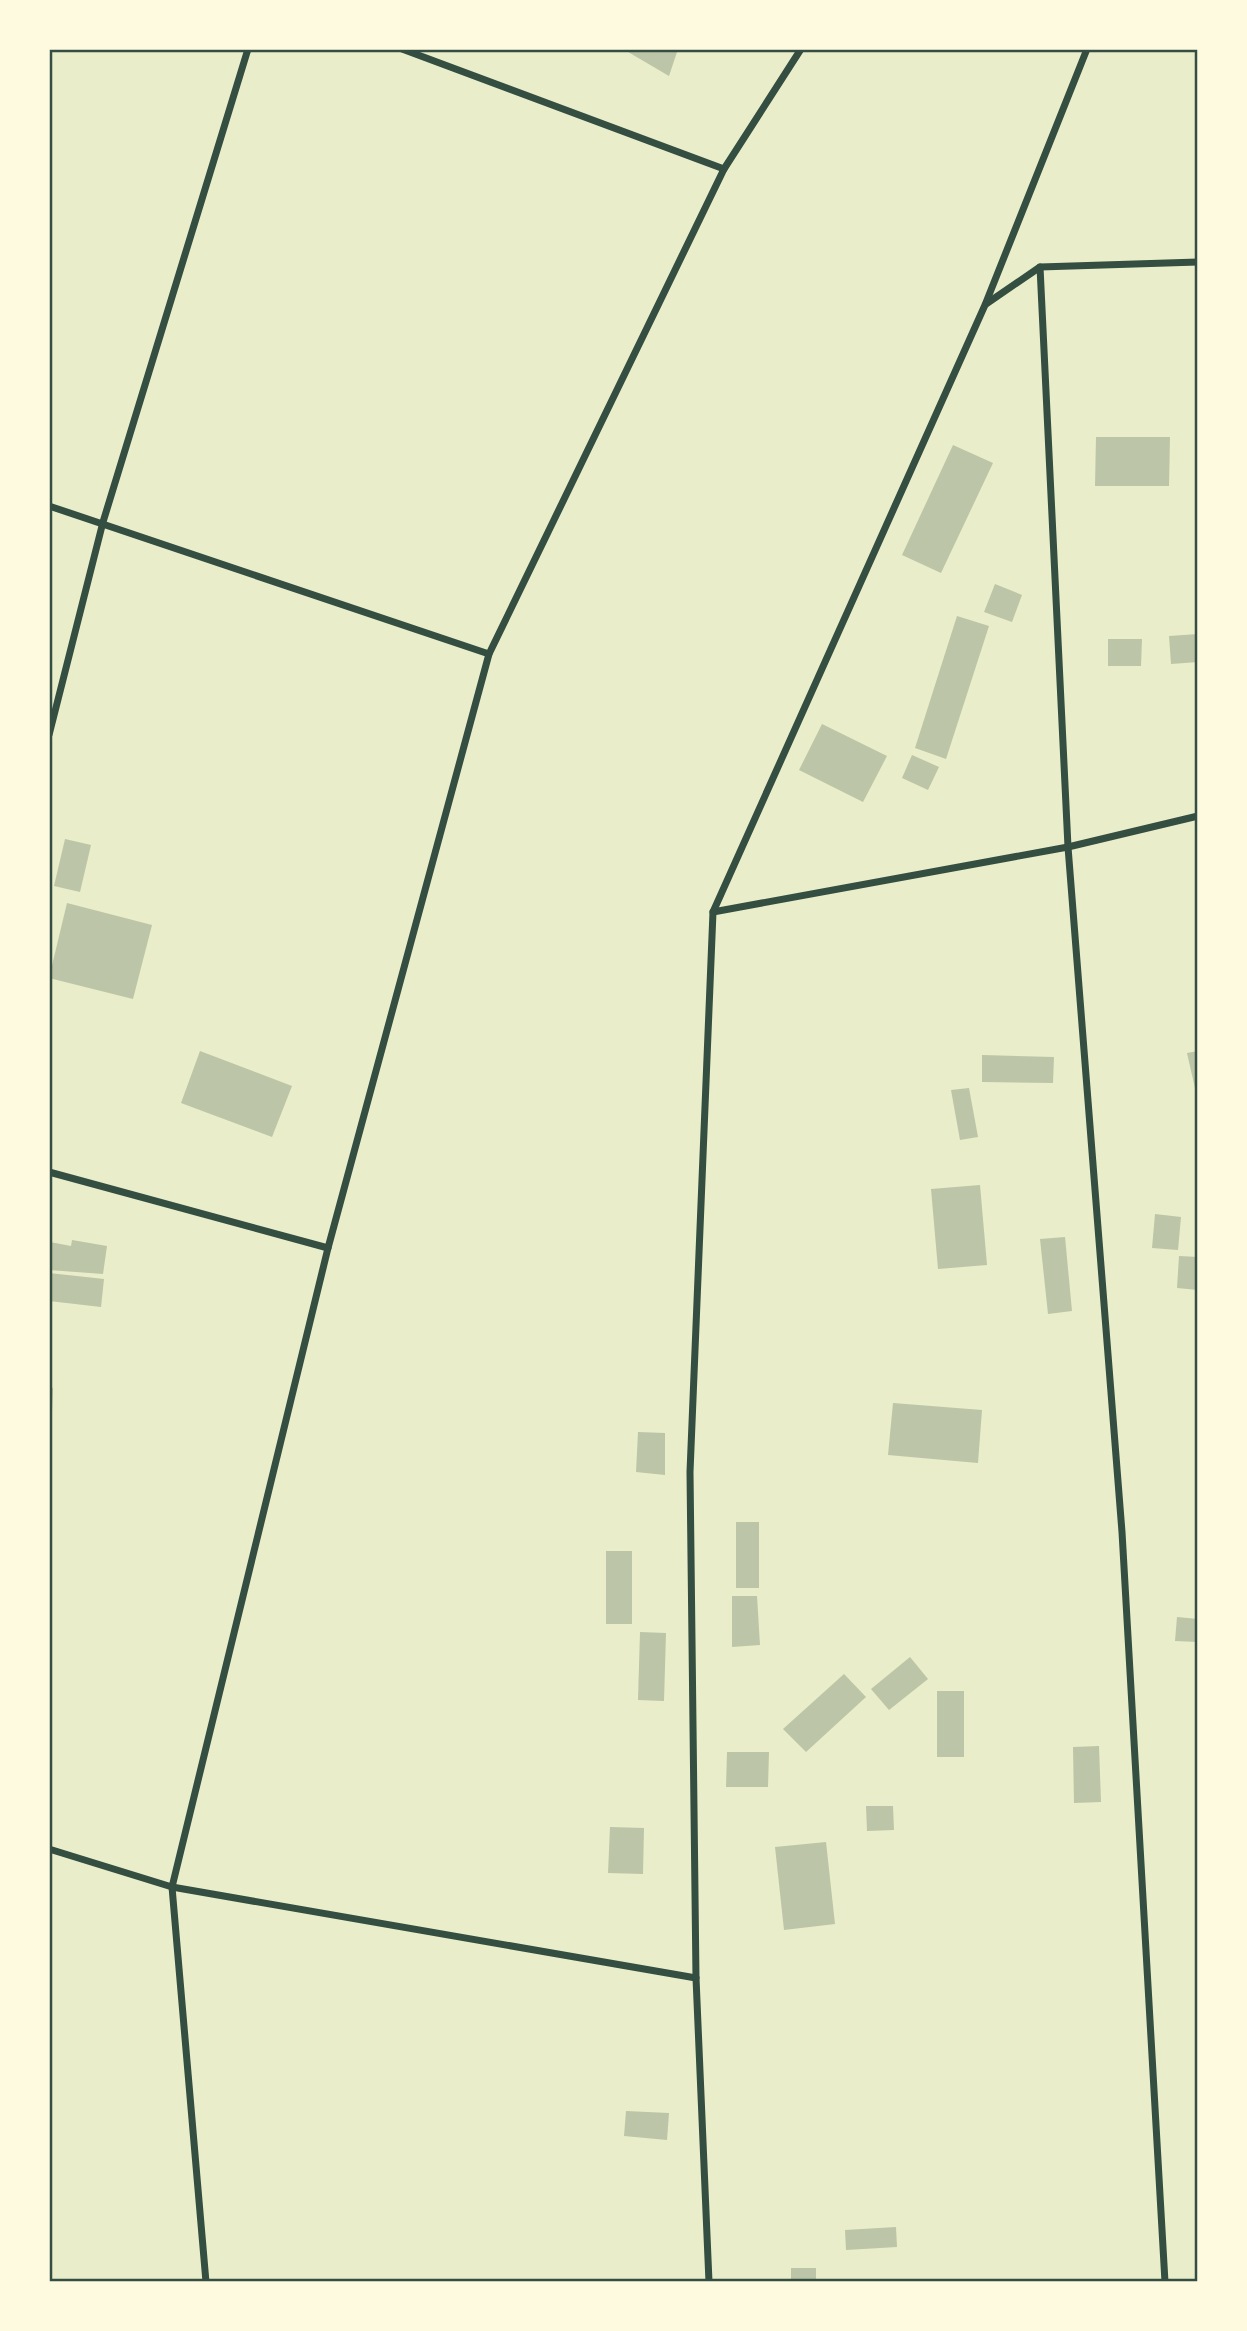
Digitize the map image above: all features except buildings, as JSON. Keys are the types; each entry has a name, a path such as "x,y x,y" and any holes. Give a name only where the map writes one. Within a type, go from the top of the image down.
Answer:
{"street":[{"path":"49,735 103,522 248,49"},
{"path":"402,49 724,169"},
{"path":"206,2282 172,1887 328,1248 489,654 724,169 802,49"},
{"path":"709,2282 696,1978 690,1472 713,912 985,304 1087,49"},
{"path":"985,304 1040,267 1198,262"},
{"path":"1040,267 1068,847 1122,1532 1165,2282"},
{"path":"49,506 489,654"},
{"path":"713,912 1068,847 1198,816"},
{"path":"49,1172 328,1248"},
{"path":"49,1849 172,1887 696,1978"}]}
